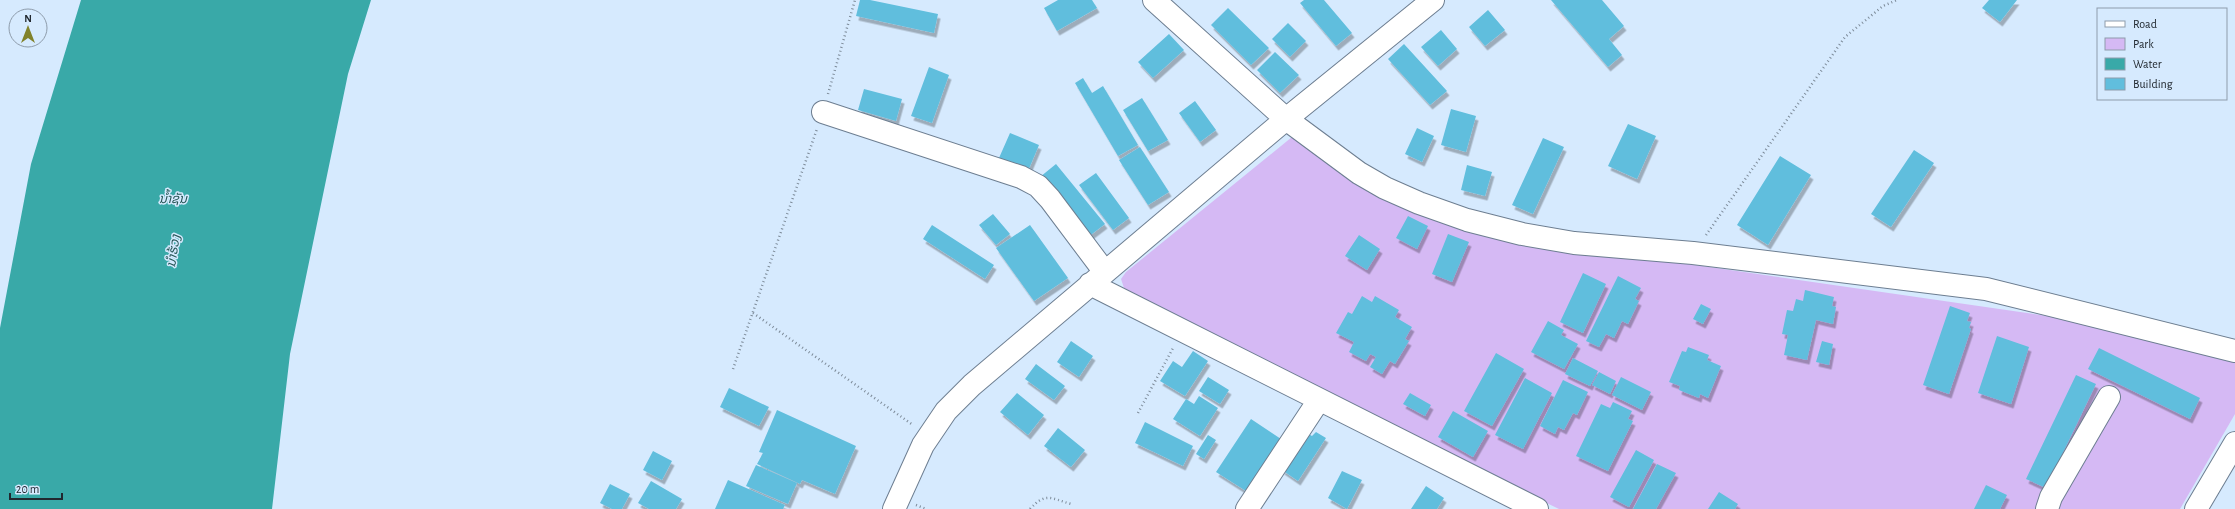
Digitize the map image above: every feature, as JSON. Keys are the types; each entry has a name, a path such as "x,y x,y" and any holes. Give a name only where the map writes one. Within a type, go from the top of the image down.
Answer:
{"street":[{"path":"1154,0 1286,119 1359,173 1385,188 1419,204 1467,220 1522,234 1574,242 1693,253 1986,289 2235,350"},
{"path":"894,509 929,437 946,411 972,385 1097,277 1286,119 1433,0"},
{"path":"823,112 1021,177 1038,186 1050,199 1097,277 1182,330 1537,509"},
{"path":"2047,509 2051,497 2109,397"},
{"path":"1247,509 1319,400"},
{"path":"2196,509 2235,443"}],"path":[{"path":"733,370 823,112 855,0"},
{"path":"1693,253 1845,37 1883,6 1897,0"},
{"path":"752,313 929,437"},
{"path":"1138,413 1182,330"},
{"path":"1030,509 1040,498 1047,496 1071,504"}],"green space":[{"path":"1297,136 1482,234 2082,321 2235,358 2235,414 2180,509 1559,509 1187,328 1124,288 1121,279 1126,272 1292,137"}],"water":[{"name":"ນ້ຳຊັນ","path":"81,0 371,0 348,74 290,354 272,509 0,509 0,328 31,164"}],"building":[{"path":"860,0 870,0 938,14 934,33 856,16"},
{"path":"1058,0 1092,0 1097,8 1057,31 1044,8"},
{"path":"1304,0 1324,0 1352,33 1336,46 1300,3"},
{"path":"1551,0 1602,0 1624,26 1609,39 1622,55 1608,67"},
{"path":"1989,0 2017,0 2000,22 1982,8"},
{"path":"1228,8 1269,48 1251,65 1211,25"},
{"path":"1488,10 1505,30 1485,46 1469,27"},
{"path":"1288,23 1306,41 1290,57 1272,39"},
{"path":"1441,30 1457,49 1438,66 1421,47"},
{"path":"1169,34 1184,50 1153,78 1138,62"},
{"path":"1404,44 1447,91 1430,105 1388,59"},
{"path":"1275,52 1299,75 1280,93 1257,70"},
{"path":"929,67 949,75 932,123 911,116"},
{"path":"1083,78 1092,93 1103,86 1138,145 1118,156 1075,83"},
{"path":"864,89 902,99 896,121 858,110"},
{"path":"1142,98 1168,140 1148,151 1123,110"},
{"path":"1195,101 1216,130 1200,142 1179,113"},
{"path":"1451,109 1476,116 1466,152 1441,145"},
{"path":"1628,124 1656,136 1637,179 1608,166"},
{"path":"1417,128 1434,136 1422,162 1405,154"},
{"path":"1010,133 1039,145 1028,171 999,158"},
{"path":"1543,138 1564,147 1533,214 1512,205"},
{"path":"1140,147 1169,192 1148,205 1119,160"},
{"path":"1914,150 1934,163 1891,227 1871,214"},
{"path":"1780,156 1811,175 1768,245 1737,225"},
{"path":"1056,164 1105,224 1088,237 1040,177"},
{"path":"1467,165 1492,172 1485,196 1461,190"},
{"path":"1096,173 1129,218 1113,230 1079,185"},
{"path":"993,214 1010,234 996,245 979,225"},
{"path":"1408,216 1428,226 1417,249 1396,238"},
{"path":"932,225 994,265 985,279 923,239"},
{"path":"1030,225 1068,278 1034,301 996,248"},
{"path":"1448,234 1469,242 1452,282 1432,274"},
{"path":"1359,235 1380,249 1367,270 1345,256"},
{"path":"1583,273 1606,284 1583,333 1560,322"},
{"path":"1618,276 1641,288 1635,299 1639,301 1628,324 1622,321 1614,338 1606,334 1599,347 1586,341"},
{"path":"1805,290 1834,297 1832,306 1836,307 1833,324 1816,320 1807,360 1784,355 1788,335 1782,334 1787,310 1793,311 1796,299 1803,301"},
{"path":"1362,296 1372,302 1375,296 1399,310 1395,317 1412,327 1405,339 1409,341 1395,364 1390,361 1382,374 1370,367 1376,357 1370,354 1366,361 1349,352 1354,342 1336,333 1348,312 1352,314"},
{"path":"1701,304 1711,309 1703,324 1693,319"},
{"path":"1950,306 1970,313 1967,321 1971,322 1969,328 1971,329 1949,394 1923,385"},
{"path":"1548,321 1564,330 1561,335 1578,344 1564,369 1531,352"},
{"path":"1997,336 2029,347 2011,404 1978,393"},
{"path":"1071,341 1093,356 1079,377 1057,362"},
{"path":"1822,341 1833,344 1829,365 1816,362"},
{"path":"1688,347 1709,355 1707,360 1721,366 1708,398 1700,394 1699,398 1679,390 1680,386 1669,382 1682,351 1686,352"},
{"path":"2099,348 2200,398 2190,419 2088,369"},
{"path":"1193,351 1208,361 1185,396 1160,381 1173,361 1182,367"},
{"path":"1496,353 1524,369 1492,426 1464,411"},
{"path":"1573,358 1598,371 1590,386 1565,374"},
{"path":"1036,364 1065,386 1054,400 1025,379"},
{"path":"1599,372 1616,381 1610,394 1592,385"},
{"path":"2076,375 2096,384 2046,488 2026,479"},
{"path":"1208,377 1229,390 1220,404 1199,391"},
{"path":"1621,377 1651,392 1642,410 1612,395"},
{"path":"1525,378 1552,393 1523,449 1495,435"},
{"path":"1563,380 1588,392 1577,415 1573,413 1564,430 1558,427 1555,434 1540,426"},
{"path":"729,388 769,407 759,426 720,407"},
{"path":"1017,393 1044,415 1028,435 1000,412"},
{"path":"1410,393 1431,405 1425,416 1403,404"},
{"path":"1199,396 1218,408 1200,436 1173,419 1186,399 1194,404"},
{"path":"1613,402 1632,411 1628,419 1633,421 1608,471 1576,456 1601,404 1610,408"},
{"path":"777,410 856,446 835,494 802,480 800,484 757,464 763,453 759,452"},
{"path":"1453,411 1488,431 1473,457 1438,437"},
{"path":"1251,419 1281,439 1246,491 1216,472"},
{"path":"1145,422 1193,446 1183,466 1135,443"},
{"path":"1058,428 1085,450 1071,467 1044,446"},
{"path":"1316,432 1326,438 1298,481 1282,470 1307,433 1312,436"},
{"path":"1208,435 1216,440 1204,459 1196,454"},
{"path":"1636,450 1654,460 1629,507 1610,497"},
{"path":"653,451 672,461 662,480 643,470"},
{"path":"1657,464 1676,473 1656,509 1633,509"},
{"path":"756,465 797,483 788,504 746,486"},
{"path":"1342,471 1362,480 1347,509 1328,498"},
{"path":"728,480 785,505 783,509 715,509"},
{"path":"651,481 682,499 676,509 649,509 638,503"},
{"path":"610,484 630,494 622,509 612,509 600,503"},
{"path":"1986,485 2007,495 2000,509 1974,509"},
{"path":"1426,486 1444,498 1437,509 1411,509"},
{"path":"1719,492 1738,504 1735,509 1708,509"}],"water label":[{"name":"ນຳ້ຮວງ","path":"174,251"}]}
